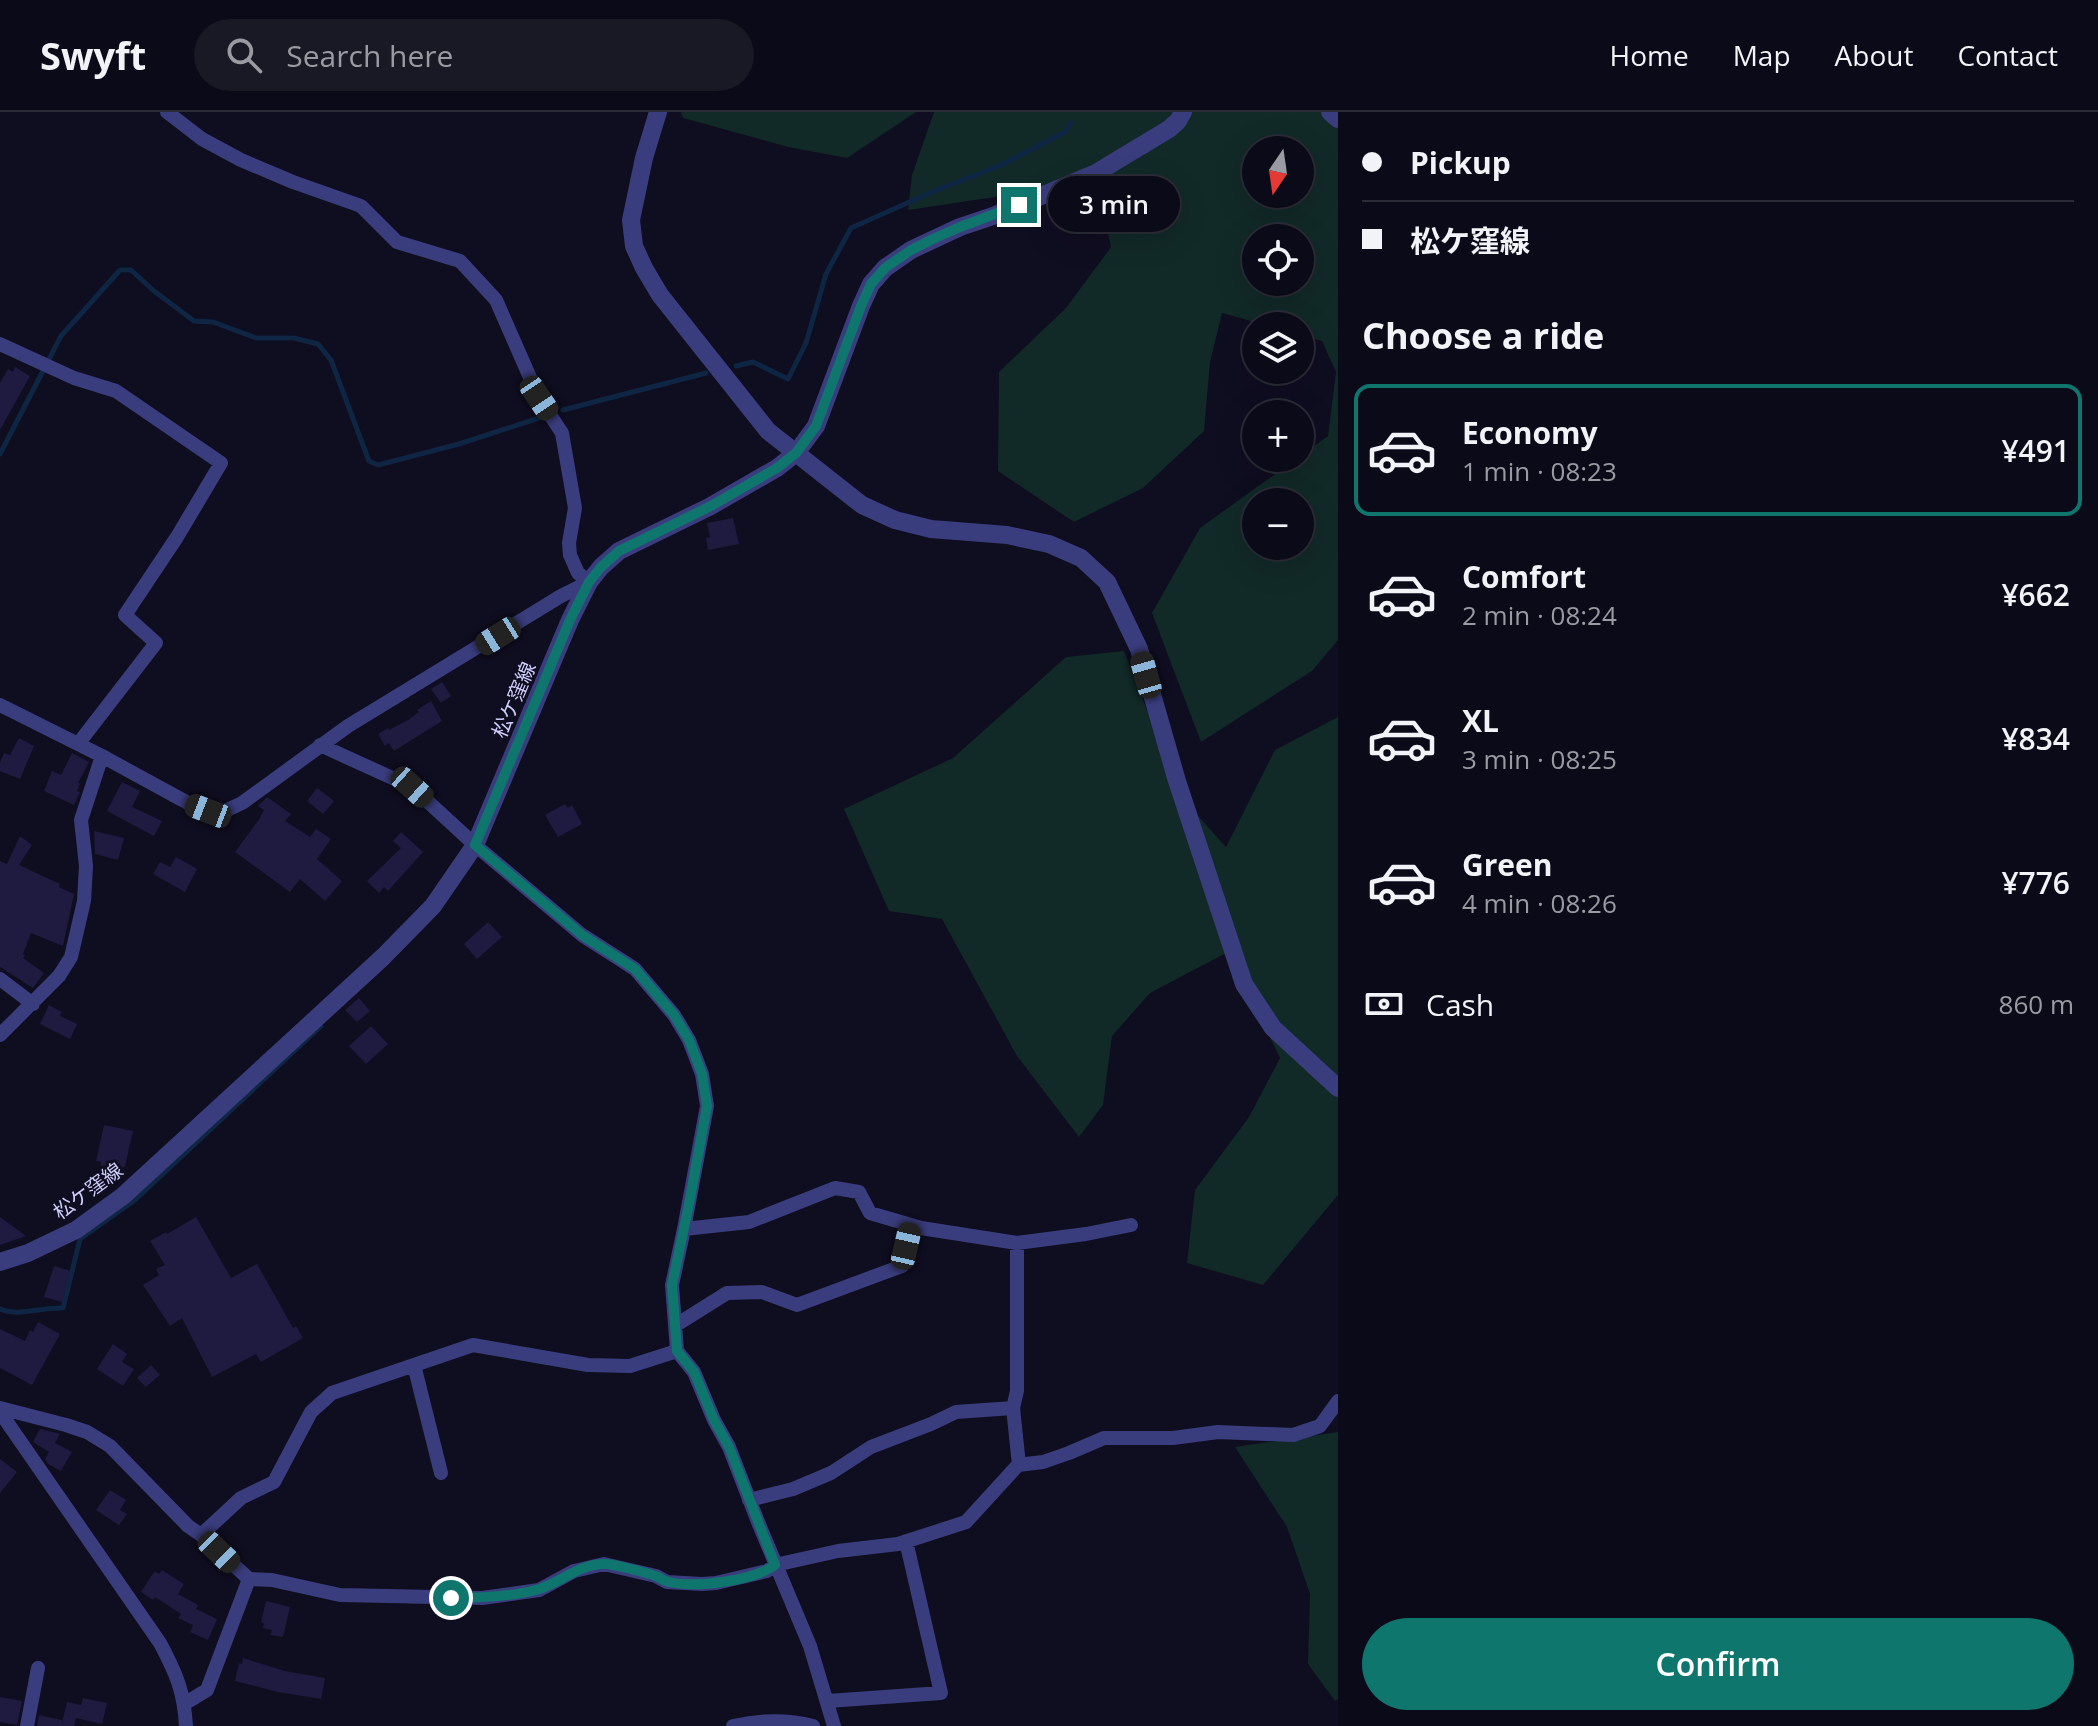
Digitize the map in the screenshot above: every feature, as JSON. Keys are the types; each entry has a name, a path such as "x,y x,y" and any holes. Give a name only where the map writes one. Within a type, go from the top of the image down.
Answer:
{"street":[{"path":"0,705 188,803 221,813 242,803 320,745 561,596 589,582 578,573 570,555 575,508 562,433 539,398 496,300 460,261 397,242 361,206 241,160 202,139 167,112"},
{"path":"658,112 644,158 631,220 634,246 660,295 768,431 862,505 895,520 931,529 1007,535 1049,544 1081,558 1107,582 1139,649 1177,781 1244,984 1273,1028 1338,1088"},
{"name":"松ケ窪線","path":"0,1262 28,1253 76,1230 123,1196 383,957 433,906 475,845 589,582 619,551 709,507 777,468 796,453 816,426 861,306 871,284 885,268 911,250 960,227 1096,173 1169,129 1183,112"},
{"path":"1330,112 1338,119"},
{"path":"0,344 74,378 116,391 221,463 125,615 156,643 78,744"},
{"path":"320,745 412,787 582,935 635,969 674,1015 689,1040 702,1074 707,1106 672,1285 677,1351 694,1372 729,1447 810,1646 834,1726"},
{"path":"0,1035 59,976 71,957 84,901 86,866 81,820 102,756"},
{"path":"0,979 33,1004"},
{"path":"684,1229 749,1222 835,1188 859,1192 870,1213 911,1225 1017,1243 1131,1225"},
{"path":"676,1325 727,1293 762,1292 797,1305 902,1266 911,1225"},
{"path":"1017,1243 1017,1391 1013,1408 1019,1465"},
{"path":"201,1535 241,1498 274,1482 311,1412 332,1393 473,1345 602,1366 630,1366 677,1351"},
{"path":"414,1365 441,1473"},
{"path":"0,1410 66,1425 87,1432 110,1446 188,1526 249,1579 272,1580 340,1595 482,1598 539,1590 574,1571 604,1564 656,1576 667,1582 716,1583 767,1571 775,1565 838,1551 906,1541 966,1522 1019,1465 1043,1462 1104,1438 1173,1438 1218,1432 1293,1435 1320,1426 1338,1401"},
{"path":"749,1500 793,1489 831,1473 871,1447 956,1412 1013,1408"},
{"path":"0,1410 160,1643 177,1676 186,1726"},
{"path":"828,1701 941,1693 906,1541"},
{"path":"184,1704 207,1690 249,1579"},
{"path":"27,1726 38,1668"},
{"path":"733,1726 791,1720 813,1726"}],"green space":[{"path":"681,112 916,112 847,158 788,147 683,118"},
{"path":"934,112 1338,112 1338,640 1312,671 1201,742 1152,613 1200,528 1242,498 1242,560 1314,560 1314,488 1256,488 1278,472 1314,472 1314,446 1328,436 1336,372 1322,341 1314,339 1314,312 1242,312 1242,319 1222,313 1210,362 1204,431 1143,488 1074,522 998,471 999,372 1066,308 1111,247 1102,205 1002,196 908,210 912,175"},
{"path":"1124,651 1181,797 1226,847 1275,750 1338,717 1338,1195 1263,1285 1187,1263 1195,1190 1249,1117 1280,1058 1228,952 1150,993 1112,1036 1103,1105 1079,1137 1017,1056 942,919 889,911 844,809 953,758 1066,657"},
{"path":"1338,1432 1338,1699 1335,1701 1308,1664 1310,1594 1287,1527 1235,1447"}],"building":[{"path":"15,367 30,376 0,430 0,383 8,369 13,372"},
{"path":"733,518 739,544 708,550 706,538 710,537 707,523"},
{"path":"442,682 451,696 441,703 431,689"},
{"path":"431,701 442,721 394,751 389,743 385,746 378,734 408,720"},
{"path":"19,738 34,746 20,779 0,771 4,753 10,755"},
{"path":"72,753 89,762 78,783 77,791 80,792 74,805 44,791 52,771 61,775"},
{"path":"122,782 140,791 132,807 162,821 154,836 107,811"},
{"path":"317,788 334,801 323,814 307,801"},
{"path":"267,797 291,814 285,821 310,837 316,829 331,839 317,859 342,881 325,901 300,879 290,892 235,852 260,818 264,810 258,806"},
{"path":"565,804 568,808 572,805 582,824 558,837 545,815"},
{"path":"94,831 124,838 118,860 95,854"},
{"path":"401,832 423,852 388,891 384,887 379,893 367,881 401,848 393,841"},
{"path":"20,836 32,845 19,865 74,894 63,946 31,933 23,958 44,973 33,988 0,967 0,861 7,864"},
{"path":"176,857 197,869 185,892 153,874 160,862 170,867"},
{"path":"488,922 502,937 477,959 464,944"},
{"path":"359,998 370,1011 357,1022 345,1010"},
{"path":"49,1005 62,1012 60,1016 77,1024 70,1039 40,1024"},
{"path":"371,1026 388,1044 366,1064 349,1046"},
{"path":"104,1125 133,1131 125,1166 99,1190 101,1162 96,1161"},
{"path":"0,1217 26,1236 0,1245"},
{"path":"196,1217 231,1278 257,1264 293,1328 296,1326 303,1338 261,1362 256,1354 212,1377 182,1318 170,1326 143,1285 159,1275 156,1269 165,1265 150,1241"},
{"path":"54,1266 71,1271 62,1302 44,1297"},
{"path":"38,1322 60,1334 32,1385 0,1368 0,1329 25,1341"},
{"path":"113,1344 127,1354 122,1362 134,1369 123,1386 97,1369"},
{"path":"151,1365 160,1375 146,1387 137,1378"},
{"path":"40,1429 60,1434 55,1443 72,1452 61,1471 48,1464 45,1459 49,1452 33,1442"},
{"path":"0,1459 17,1472 0,1493"},
{"path":"110,1490 126,1500 120,1510 127,1514 119,1525 96,1510"},
{"path":"162,1570 184,1584 178,1594 198,1605 196,1609 217,1619 208,1640 190,1632 193,1625 178,1618 181,1614 141,1592 155,1571 159,1574"},
{"path":"266,1601 290,1607 283,1637 270,1635 272,1630 263,1628 264,1623 261,1622"},
{"path":"243,1658 285,1671 325,1678 321,1699 235,1681"},
{"path":"0,1697 22,1701 17,1725 0,1722"},
{"path":"83,1698 107,1703 102,1724 76,1718 74,1726 37,1726 39,1715 62,1720 62,1723 67,1702 81,1705"}],"waterway":[{"path":"736,366 753,362 788,379 806,343 826,274 851,228 1001,165 1065,132 1071,123"},
{"path":"0,454 61,336 120,270 131,270 194,321 213,322 256,338 294,338 318,344 331,360 369,461 378,465 459,444 539,418"},
{"path":"563,410 706,373"},
{"path":"0,1309 23,1312 63,1308 80,1239 135,1200 321,1026"}],"route":[{"path":"451,1598 482,1598 539,1590 574,1571 604,1564 656,1576 667,1582 702,1584 767,1571 775,1565 729,1447 694,1372 677,1351 672,1285 707,1106 702,1074 689,1040 674,1015 635,969 582,935 475,845 570,620 589,582 601,567 619,551 709,507 777,468 796,453 816,426 861,306 871,284 885,268 935,238 1019,205"}]}
